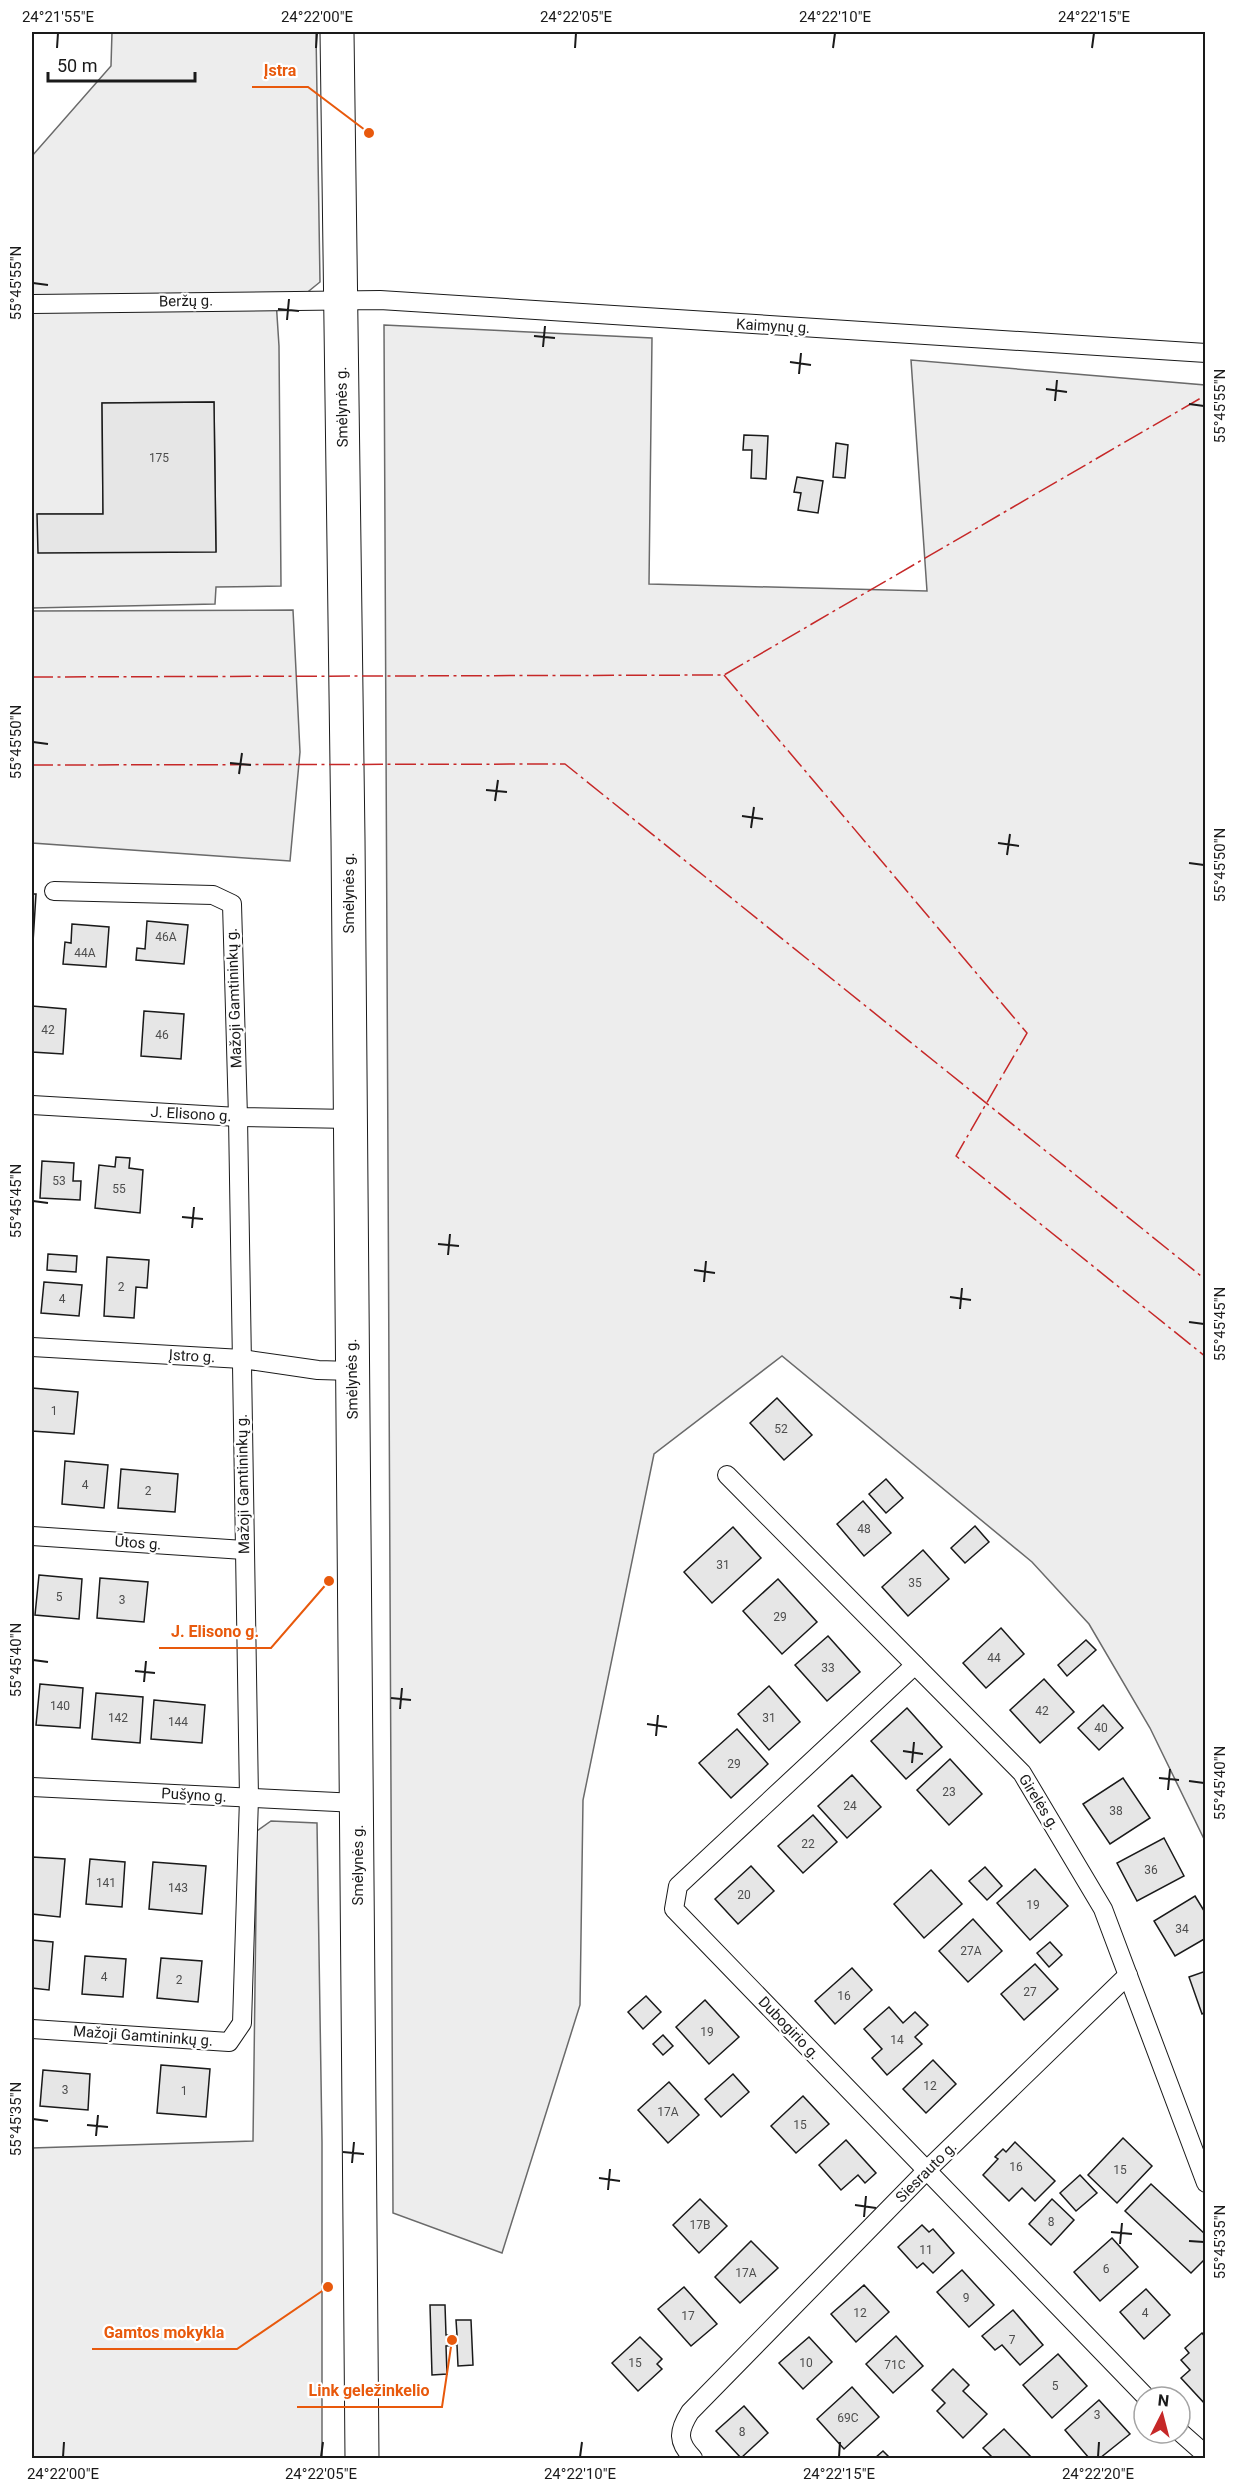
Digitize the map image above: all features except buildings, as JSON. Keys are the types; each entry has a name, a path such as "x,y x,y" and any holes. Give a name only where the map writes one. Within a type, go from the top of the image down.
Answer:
{"highway":[{"name":"Smėlynės g.","path":"337,32 351,1119 362,2458"}],"street":[{"name":"Beržų g.","path":"32,304 341,299"},
{"name":"Kaimynų g.","path":"341,299 1206,353"},
{"name":"Mažoji Gamtininkų g.","path":"32,2029 229,2042 242,2023 249,1798 238,1117 232,904 213,895 54,891"},
{"name":"J. Elisono g.","path":"32,1105 238,1117 351,1119"},
{"name":"Įstro g.","path":"32,1347 242,1359 318,1370 352,1371"},
{"name":"Girelės g.","path":"727,1475 1022,1773 1103,1909 1206,2183"},
{"name":"Ūtos g.","path":"32,1536 244,1550"},
{"name":"Dubogirio g.","path":"915,1665 678,1886 674,1909 1134,2385"},
{"name":"Pušyno g.","path":"32,1787 357,1803"},
{"name":"Siesrauto g.","path":"693,2458 682,2448 681,2436 682,2423 690,2412 927,2170 1128,1975"},
{"path":"1192,2443 1206,2455"}],"shaded area":[{"path":"112,32 316,32 320,282 299,299 276,300 279,346 281,586 216,587 215,604 32,608 32,156 111,66","holes":["214,402 216,551 38,514 103,514 102,403"]},
{"path":"384,325 652,338 649,584 927,591 911,360 1205,385 1205,1841 1150,1728 1089,1624 1032,1562 782,1356 654,1454 583,1800 580,2005 502,2253 393,2213"},
{"path":"293,610 300,752 290,861 32,843 32,611"},
{"path":"271,1821 317,1823 322,2142 322,2458 32,2458 32,2148 253,2141 257,1831"}],"power":[{"path":"32,677 724,675 1206,395"},
{"path":"724,675 1027,1033 956,1156 1206,1357"},
{"path":"32,765 565,764 1206,1280"}],"place":[{"name":"Įstra","path":"369,133"},
{"name":"J. Elisono g.","path":"329,1581"},
{"name":"Gamtos mokykla","path":"328,2287"},
{"name":"Link geležinkelio","path":"452,2340"}]}
